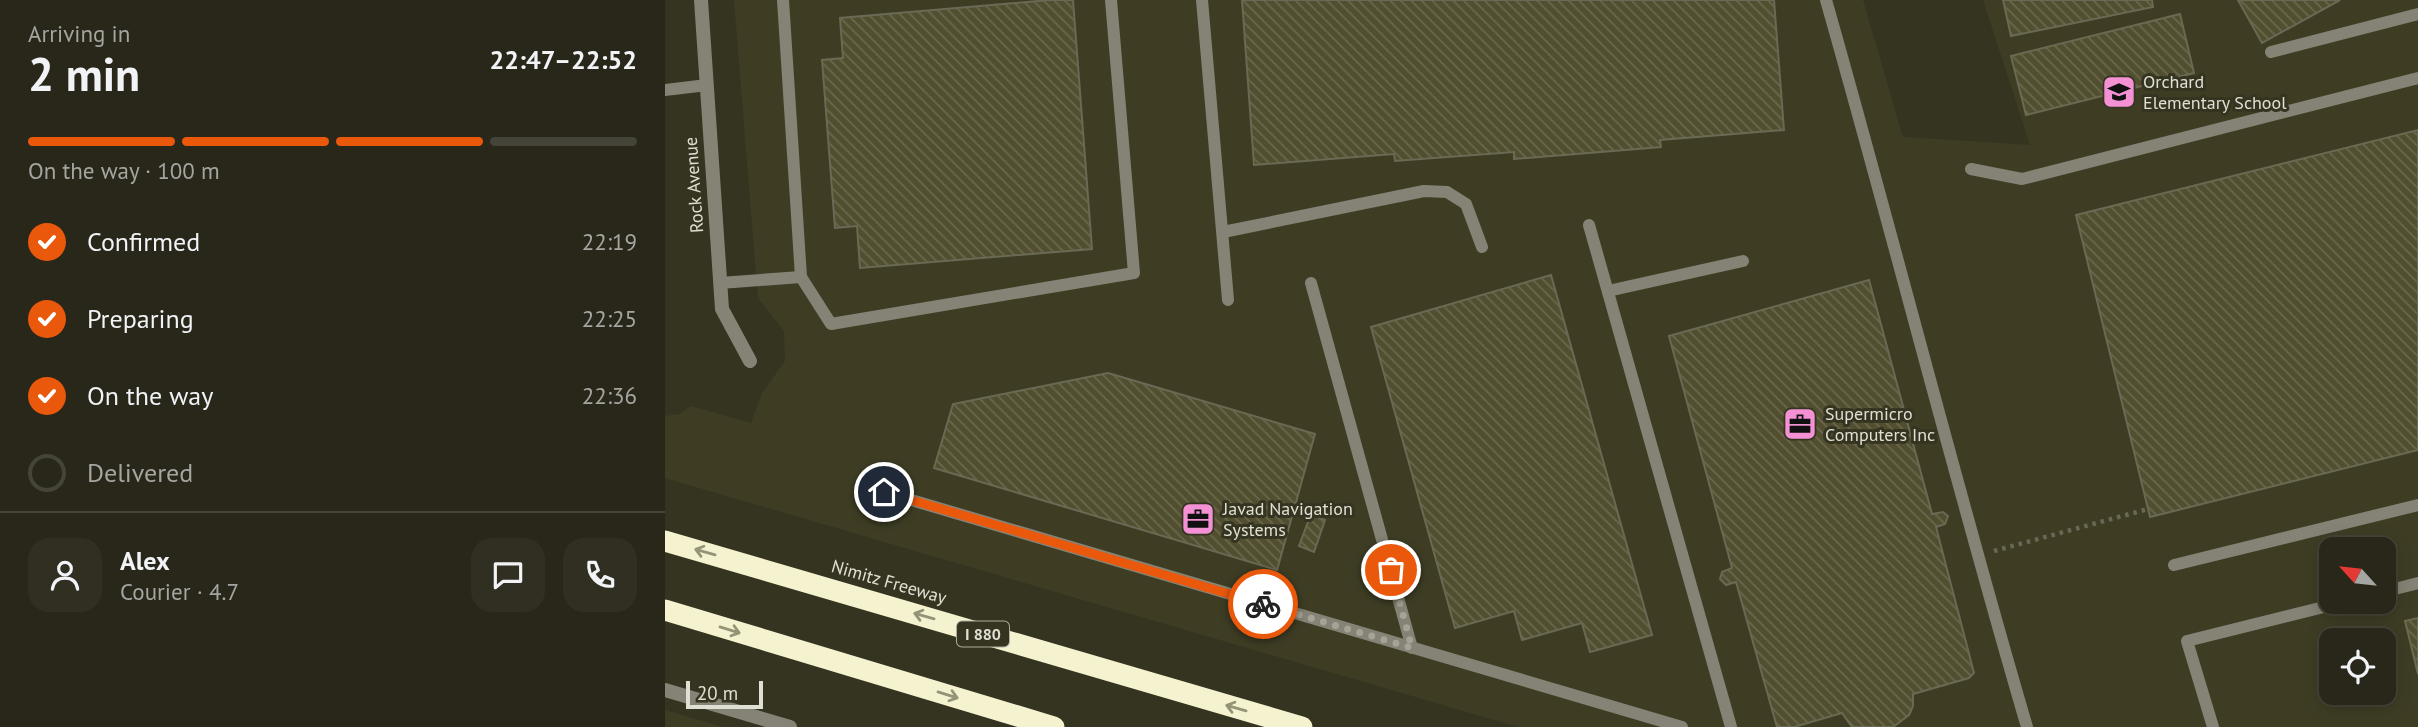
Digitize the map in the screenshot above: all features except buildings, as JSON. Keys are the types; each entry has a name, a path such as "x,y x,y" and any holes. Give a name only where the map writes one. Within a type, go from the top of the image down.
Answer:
{"highway":[{"name":"Nimitz Freeway","path":"665,541 1302,727"},
{"path":"665,610 1054,727"}],"street":[{"name":"Rock Avenue","path":"701,0 722,309 750,361"},
{"path":"665,690 764,723 790,727"}],"lane":[{"path":"783,0 801,277 831,324 1134,273 1111,0"},
{"path":"1202,0 1228,300"},
{"path":"1826,0 1877,180 1976,556 2027,727"},
{"path":"2271,52 2418,14"},
{"path":"1971,169 2022,179 2418,78"},
{"path":"665,90 707,85"},
{"path":"1223,232 1424,191 1447,192 1466,204 1482,247"},
{"path":"1589,225 1731,727"},
{"path":"1608,290 1743,261"},
{"path":"720,283 801,277"},
{"path":"1311,283 1412,648"},
{"path":"884,492 1682,727"},
{"path":"2174,565 2418,505"},
{"path":"2396,589 2418,583"},
{"path":"2213,727 2187,641 2319,608"}],"path":[{"path":"1976,556 2148,509"}],"shaded area":[{"path":"734,0 1863,0 1903,137 2030,145 1983,0 2418,0 2418,727 1518,727 665,478 665,416 680,414 691,406 751,423 762,393 785,361 784,331 758,298"},
{"path":"665,710 723,727 665,727"}],"way so far":[{"path":"1263,604 1412,648 1391,570"}],"place":[{"name":"Orchard Elementary School","path":"2119,92"},
{"name":"Supermicro Computers Inc","path":"1800,424"},
{"name":"Javad Navigation Systems","path":"1198,519"}],"route":[{"path":"884,492 1263,604"}]}
